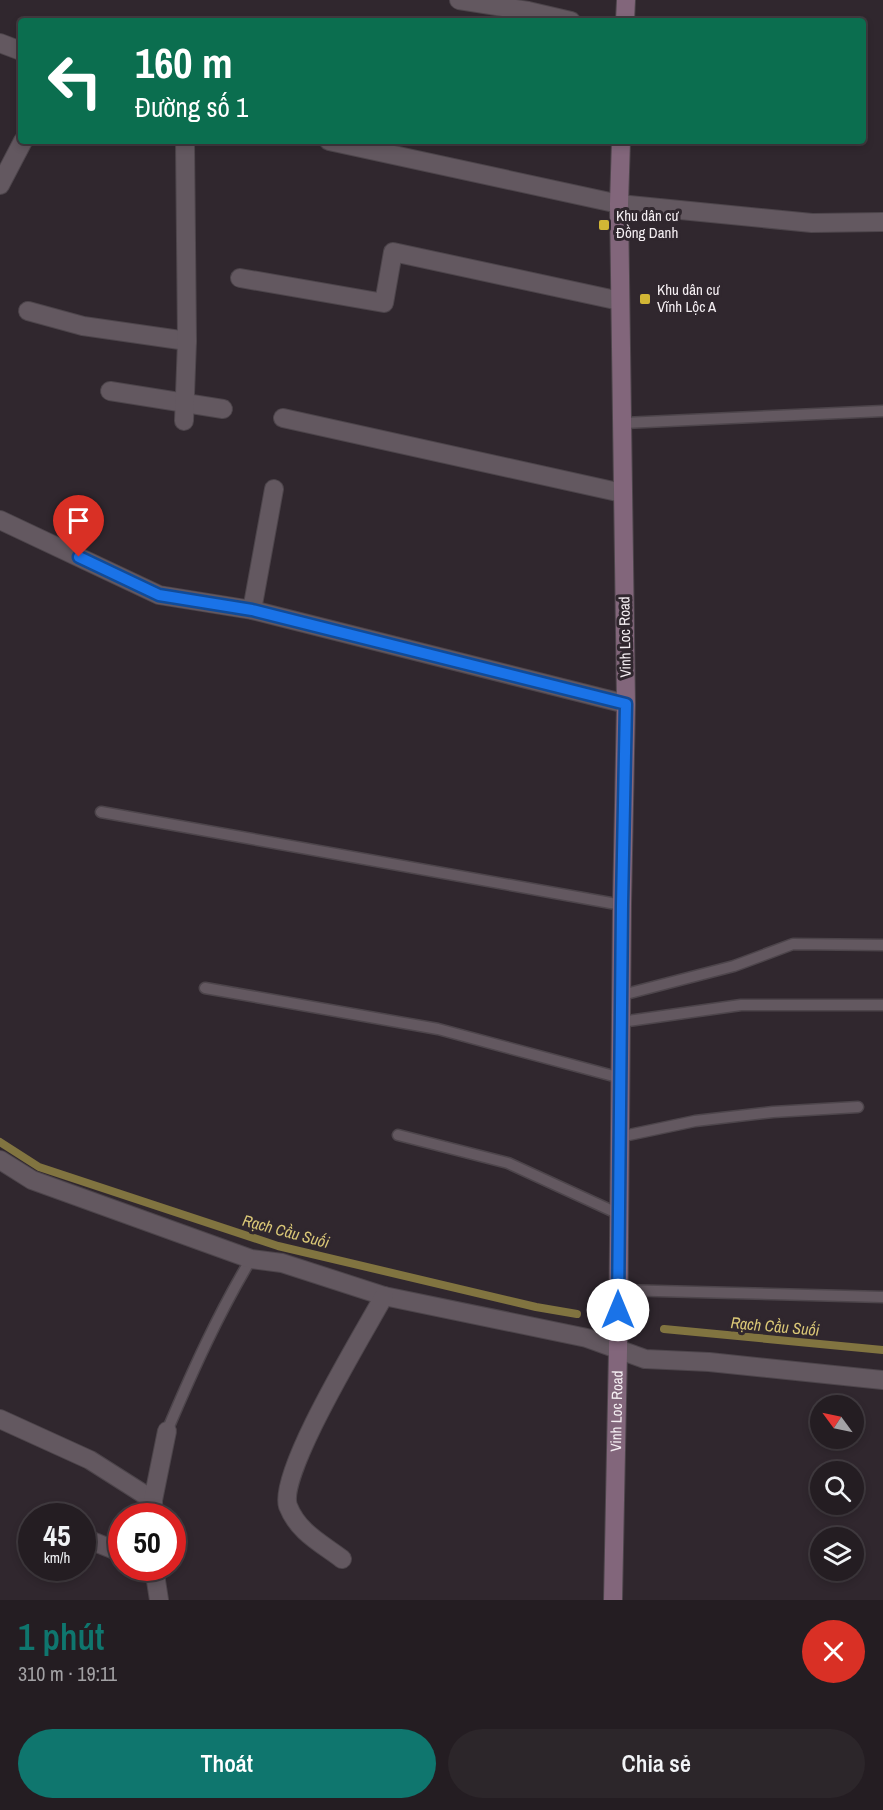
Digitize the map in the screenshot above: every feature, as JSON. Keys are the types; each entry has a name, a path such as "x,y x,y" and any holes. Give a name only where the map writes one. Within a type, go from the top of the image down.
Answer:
{"main road":[{"path":"625,18 626,0"},
{"name":"Vinh Loc Road","path":"613,1600 626,704 622,493 624,423 619,204 621,144"}],"street":[{"path":"459,0 558,18"},
{"path":"0,43 18,50"},
{"path":"0,185 21,144"},
{"path":"184,412 187,341 185,144"},
{"path":"343,144 619,204 812,223 883,222"},
{"path":"240,278 384,303 393,252 620,301"},
{"path":"28,311 83,326 187,341"},
{"path":"110,391 184,412 223,409"},
{"path":"283,418 622,493"},
{"path":"252,610 274,489"},
{"path":"0,520 159,595 252,610 626,704"},
{"path":"0,1160 32,1180 251,1259 282,1263 384,1296 587,1338 645,1359 710,1362 883,1380"},
{"path":"342,1559 299,1527 287,1503 292,1473 311,1426 384,1296"},
{"path":"0,1419 90,1460 146,1503"},
{"path":"154,1503 167,1431"},
{"path":"156,1581 159,1600"}],"lane":[{"path":"624,423 883,411"},
{"path":"101,812 622,905"},
{"path":"622,995 734,966 793,944 883,945"},
{"path":"205,988 438,1029 621,1078"},
{"path":"621,1022 741,1005 883,1005"},
{"path":"620,1137 695,1121 773,1112 858,1107"},
{"path":"398,1135 508,1163 619,1214"},
{"path":"167,1431 192,1371 251,1259"},
{"path":"619,1290 883,1297"}],"waterway":[{"name":"Rạch Cầu Suối","path":"0,1142 39,1167 278,1246 536,1307 577,1314"},
{"name":"Rạch Cầu Suối","path":"664,1329 883,1350"}],"place":[{"name":"Khu dân cư Đồng Danh","path":"604,225"},
{"name":"Khu dân cư Vĩnh Lộc A","path":"645,299"}],"route":[{"path":"79,557 159,595 252,610 626,704 618,1310"}]}
